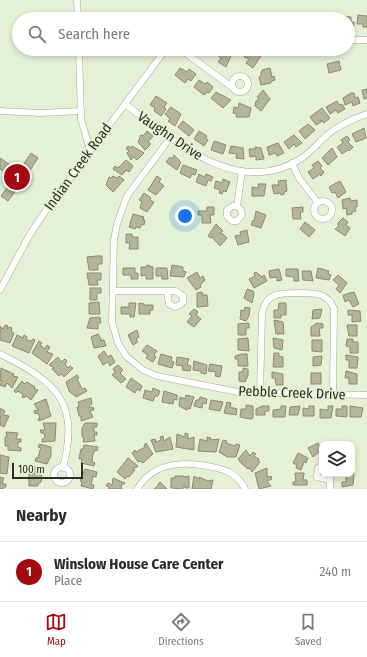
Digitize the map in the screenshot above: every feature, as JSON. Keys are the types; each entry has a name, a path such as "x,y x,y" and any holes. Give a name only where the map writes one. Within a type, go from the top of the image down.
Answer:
{"street":[{"path":"77,0 78,12"},
{"path":"355,40 367,40"},
{"path":"79,56 81,111 85,136 90,150"},
{"name":"Indian Creek Road","path":"0,290 29,236 90,150 161,56"},
{"path":"190,56 232,87"},
{"name":"Vaughn Drive","path":"124,104 203,160 242,171 265,171 292,163 311,151 336,129 367,114"},
{"path":"0,111 41,113 81,111"},
{"name":"Pebble Creek Drive","path":"170,138 134,185 121,209 115,236 112,318 115,334 126,356 143,370 157,376 238,392 260,394 367,395"},
{"path":"292,163 299,178 318,203"},
{"path":"237,206 242,171"},
{"path":"113,291 167,291"},
{"path":"260,394 262,314 264,304 270,297 280,293 318,293 328,298 334,309 333,394"},
{"path":"0,354 31,370 42,378 52,388 62,402 68,419 69,436 63,468"},
{"path":"137,489 144,479 157,469 179,463 191,463 224,469 237,477 244,489"},
{"path":"319,468 317,477 319,477"},
{"path":"330,477 330,489"}],"building":[{"path":"358,15 367,16 367,27 363,27 363,24 357,24"},
{"path":"219,56 231,56 226,67 218,62 221,58"},
{"path":"261,56 253,68 246,63 249,59 244,57"},
{"path":"339,61 341,70 329,73 327,64"},
{"path":"180,68 187,72 189,69 196,74 191,81 188,79 185,83 175,75"},
{"path":"270,68 272,77 274,76 275,80 271,81 271,83 261,85 259,77 261,76 262,70"},
{"path":"199,80 205,84 207,82 213,87 209,93 207,92 204,95 194,87"},
{"path":"367,89 367,98 364,99 362,90"},
{"path":"263,90 270,99 261,111 255,106 256,101 259,99 257,97"},
{"path":"216,92 231,100 223,108 211,98"},
{"path":"351,93 354,93 355,98 358,97 360,103 353,106 352,102 345,105 343,98"},
{"path":"156,96 167,103 164,107 166,109 161,116 154,111 155,108 150,105"},
{"path":"337,101 339,105 342,104 345,109 338,113 336,110 330,114 326,107"},
{"path":"239,103 251,108 249,117 236,117 237,114 233,113 234,107 238,108"},
{"path":"171,107 181,114 175,126 168,121 170,119 165,114"},
{"path":"322,108 330,118 324,123 321,120 321,122 316,125 310,117"},
{"path":"183,121 194,130 189,136 178,127"},
{"path":"308,124 315,130 305,139 299,131"},
{"path":"364,128 366,138 356,142 352,134"},
{"path":"147,131 153,136 148,142 151,144 145,150 138,142 141,135 143,136"},
{"path":"199,131 207,136 206,138 208,140 204,146 194,139"},
{"path":"294,135 302,143 296,147 294,144 289,149 284,142"},
{"path":"347,136 350,140 348,142 353,147 349,151 348,150 342,154 337,147 343,143 341,140"},
{"path":"214,141 226,145 223,154 211,150"},
{"path":"278,143 284,153 277,156 276,153 269,155 267,147"},
{"path":"128,146 131,148 132,146 144,153 137,160 133,157 131,160 127,153 129,151 126,149"},
{"path":"231,146 243,148 244,159 236,158 237,154 229,153"},
{"path":"255,147 261,148 264,159 256,160 256,156 250,157 249,149 255,149"},
{"path":"332,148 337,157 328,165 322,158"},
{"path":"31,153 38,158 27,175 32,179 25,189 20,185 8,201 1,196 12,181 4,178 7,174 0,169 0,158 19,171"},
{"path":"174,155 181,162 177,170 166,162 170,157 172,159"},
{"path":"126,160 133,166 129,172 126,170 122,175 113,169 115,166 118,168"},
{"path":"318,161 322,166 320,168 324,172 321,176 320,174 313,179 308,172 314,168 312,165"},
{"path":"183,165 197,170 195,175 192,174 190,178 180,173"},
{"path":"199,174 204,177 206,174 213,177 211,181 208,180 206,186 196,182"},
{"path":"113,176 117,178 119,176 124,180 113,192 106,185 109,177 111,178"},
{"path":"157,176 161,179 159,182 164,186 156,195 148,190"},
{"path":"223,179 230,182 226,192 223,191 222,194 219,193 220,190 214,188 216,181 222,183"},
{"path":"286,180 287,191 281,195 280,193 274,194 272,185 279,185 278,181"},
{"path":"340,181 346,192 338,198 335,192 332,193 329,187"},
{"path":"258,184 266,184 264,196 252,196 252,187 258,188"},
{"path":"144,193 154,202 147,212 140,208 142,201 139,200"},
{"path":"350,198 351,201 357,200 357,207 355,207 356,211 347,215 346,208 343,209 342,200"},
{"path":"207,207 214,207 214,215 210,215 211,223 202,223 202,215 198,215 198,211 207,211"},
{"path":"303,207 303,212 300,212 301,219 293,219 292,208"},
{"path":"256,211 266,215 261,228 251,225 253,220 254,221"},
{"path":"133,214 144,217 144,225 142,224 140,228 136,227 135,229 129,227"},
{"path":"343,218 348,222 346,225 350,228 345,236 335,229 339,226 337,224"},
{"path":"305,222 315,230 309,237 300,229"},
{"path":"216,224 223,231 220,234 223,234 227,238 220,246 212,237 211,238 208,236"},
{"path":"247,230 249,242 238,245 235,236 241,235 240,232"},
{"path":"126,234 132,234 132,237 138,237 138,249 129,249 130,243 126,243"},
{"path":"102,256 102,264 98,264 98,270 89,270 87,257"},
{"path":"147,265 153,267 153,279 146,279 146,275 141,276 141,267 147,267"},
{"path":"172,265 183,267 183,271 186,272 184,277 170,276"},
{"path":"123,268 135,268 135,273 138,273 138,279 131,279 131,275 123,275"},
{"path":"156,268 167,268 168,279 162,279 162,276 156,276"},
{"path":"318,268 329,271 328,274 331,275 329,280 316,278"},
{"path":"279,269 282,280 277,281 277,277 270,278 269,271"},
{"path":"286,269 298,269 299,281 294,281 294,277 286,276"},
{"path":"302,271 311,271 313,281 303,280"},
{"path":"197,272 200,278 203,276 205,280 200,285 201,287 196,290 187,278"},
{"path":"256,272 262,277 264,275 267,281 254,288 249,279 255,276 254,273"},
{"path":"87,273 101,273 101,280 97,280 98,285 89,285"},
{"path":"338,275 347,283 340,293 336,289 339,285 333,280"},
{"path":"90,288 101,288 101,293 97,293 97,300 90,300"},
{"path":"247,289 253,291 254,294 252,303 244,298"},
{"path":"202,292 203,295 207,295 208,306 197,307 197,293"},
{"path":"354,292 359,304 353,307 349,300 345,302 343,295"},
{"path":"99,302 100,314 89,314 89,303"},
{"path":"129,303 136,303 134,317 130,317 130,314 121,314 121,307 129,307"},
{"path":"139,303 144,305 153,305 153,310 150,310 150,314 139,314"},
{"path":"279,303 286,303 286,315 281,315 281,318 274,318 274,310 278,310"},
{"path":"245,307 250,308 249,316 246,321 240,319 241,310 244,311"},
{"path":"194,309 198,312 196,315 201,319 194,327 187,322 192,316 189,314"},
{"path":"322,309 320,318 312,319 313,310"},
{"path":"348,310 360,311 361,321 352,322 352,315 348,315"},
{"path":"100,317 101,323 98,323 98,329 87,328 90,318"},
{"path":"274,320 283,322 284,334 276,334"},
{"path":"249,323 249,328 246,328 246,335 238,335 238,324"},
{"path":"317,323 323,324 323,328 319,328 320,336 311,336 311,327"},
{"path":"5,325 8,326 7,329 10,327 12,328 11,331 14,333 10,343 0,340 0,326 3,329"},
{"path":"347,325 357,325 357,336 349,336"},
{"path":"137,330 139,337 136,339 138,342 133,345 128,335"},
{"path":"98,334 101,339 100,341 104,340 106,346 94,348 91,337"},
{"path":"17,335 23,338 24,335 27,337 26,339 31,341 33,339 35,340 29,353 12,346"},
{"path":"248,338 249,351 238,350 238,339"},
{"path":"273,338 283,340 282,350 274,348"},
{"path":"347,339 353,339 353,342 358,342 358,353 350,353 350,347 346,346"},
{"path":"312,340 322,340 322,352 312,351"},
{"path":"39,341 42,343 40,345 45,349 47,345 50,347 47,352 53,354 47,364 32,353"},
{"path":"147,345 157,351 154,355 156,357 153,362 146,358 148,355 142,351"},
{"path":"104,351 108,357 111,355 115,362 110,366 108,362 103,365 98,356"},
{"path":"274,353 279,353 279,356 283,357 283,367 273,367"},
{"path":"161,354 172,357 171,361 174,362 172,368 158,364"},
{"path":"247,354 248,366 238,366 238,359 235,359 235,356"},
{"path":"346,355 358,357 357,368 349,368 349,360 346,360"},
{"path":"322,356 321,365 313,366 313,357"},
{"path":"58,357 61,362 65,359 67,361 65,364 68,368 70,366 73,368 64,377 61,374 59,376 52,369 54,368 49,365"},
{"path":"177,357 189,359 187,365 191,366 190,371 182,370 183,366 176,365"},
{"path":"194,361 207,365 206,374 201,373 201,371 193,370"},
{"path":"210,364 222,366 220,377 215,376 216,372 208,371"},
{"path":"118,365 123,370 120,373 126,379 121,383 112,375 115,372 113,369"},
{"path":"1,368 14,374 13,376 18,377 12,388 7,383 5,387 0,385 2,381 0,381"},
{"path":"243,368 248,369 248,376 245,382 239,381 239,372 243,372"},
{"path":"346,371 357,374 357,384 349,384 349,378 345,378"},
{"path":"272,372 283,374 283,385 276,385 275,378 272,378"},
{"path":"311,373 321,373 321,384 311,384"},
{"path":"77,375 79,378 77,379 81,387 83,389 85,388 87,391 76,397 69,391 66,382"},
{"path":"131,378 142,386 140,391 137,389 135,393 126,387"},
{"path":"22,381 25,384 27,382 35,387 34,389 38,390 31,400 26,396 24,398 22,397 23,394 18,391 16,393 14,391"},
{"path":"153,388 160,391 158,396 155,396 153,401 143,398 145,390 152,392"},
{"path":"164,391 177,395 177,400 174,399 173,404 162,402"},
{"path":"186,395 194,397 190,409 188,408 187,410 179,406 180,397 185,399"},
{"path":"200,397 207,399 206,404 203,403 202,408 194,406 196,400 199,400"},
{"path":"91,398 92,404 89,406 90,408 93,407 94,410 90,411 93,417 81,421 81,416 79,416 77,407 79,407 78,402"},
{"path":"46,399 51,416 39,421 38,419 40,418 38,413 35,414 34,411 38,410 34,404"},
{"path":"211,400 223,402 220,411 209,409"},
{"path":"227,402 231,403 230,407 237,409 236,415 224,413"},
{"path":"246,405 253,406 253,418 250,419 240,417 241,409 246,409"},
{"path":"262,406 269,406 269,411 265,411 265,415 256,415 256,409"},
{"path":"281,406 286,406 285,417 273,417 273,410 281,409"},
{"path":"300,406 298,415 289,415 290,407"},
{"path":"309,406 314,406 314,416 303,416 303,408 309,409"},
{"path":"328,406 333,406 331,418 320,418 320,409 328,410"},
{"path":"342,406 347,406 347,417 336,416 336,409 342,409"},
{"path":"350,406 363,408 361,417 350,417"},
{"path":"0,408 5,411 3,415 9,416 4,427 0,425"},
{"path":"43,423 56,423 55,441 42,442 42,439 45,438 44,433 41,433 40,430 45,430"},
{"path":"85,423 97,423 97,427 94,427 94,432 97,432 97,435 94,435 95,441 83,442 84,437 82,437 82,428"},
{"path":"6,432 18,433 16,439 21,439 21,442 18,442 18,447 21,448 21,451 8,450 8,446 5,446 5,437 7,437"},
{"path":"185,433 188,434 188,439 194,437 194,450 176,447 177,434 185,437"},
{"path":"163,436 164,441 170,437 173,449 156,452 151,440 155,439 156,442 161,440 160,437"},
{"path":"207,437 211,438 210,440 219,439 216,452 198,451 200,439 207,441"},
{"path":"223,440 227,441 226,443 235,446 236,444 240,445 236,457 227,457 219,452"},
{"path":"146,443 153,454 143,463 140,461 138,462 132,453 135,450 136,452 145,447 144,445"},
{"path":"318,443 319,452 313,457 308,448"},
{"path":"39,444 51,447 51,456 47,464 35,461 36,458 38,458 41,448 38,447"},
{"path":"84,445 98,447 97,451 95,450 93,454 92,462 95,463 94,466 81,463 82,459 79,459 81,449 83,449"},
{"path":"246,450 250,456 253,452 256,454 254,456 259,459 258,460 260,462 252,472 250,468 248,469 241,463 242,461 240,462 238,459"},
{"path":"298,453 308,458 306,463 304,462 301,470 296,468 297,465 293,463"},
{"path":"0,455 9,457 7,474 0,473"},
{"path":"128,458 138,466 133,469 135,470 129,477 127,476 125,479 117,472"},
{"path":"29,467 38,467 38,470 42,472 41,482 38,486 29,486"},
{"path":"267,468 267,477 271,476 272,479 267,481 271,486 259,489 255,473"},
{"path":"85,469 97,472 96,477 93,476 91,485 94,485 93,489 81,486 82,482 80,481"},
{"path":"295,473 304,473 303,480 307,480 307,485 293,485 293,482 296,482"},
{"path":"175,476 189,476 189,488 185,488 185,486 183,486 183,489 171,488 171,478 175,478"},
{"path":"194,476 208,481 213,480 211,489 192,489"},
{"path":"0,477 4,478 2,484 6,484 6,487 3,487 3,489 0,489"},
{"path":"346,477 354,477 353,485 342,487 342,482 346,482"},
{"path":"113,478 125,483 121,486 122,489 109,489 109,487 106,486 108,483 112,485"},
{"path":"160,482 167,489 154,489"}],"place":[{"name":"Winslow House Care Center","path":"17,177"}]}
